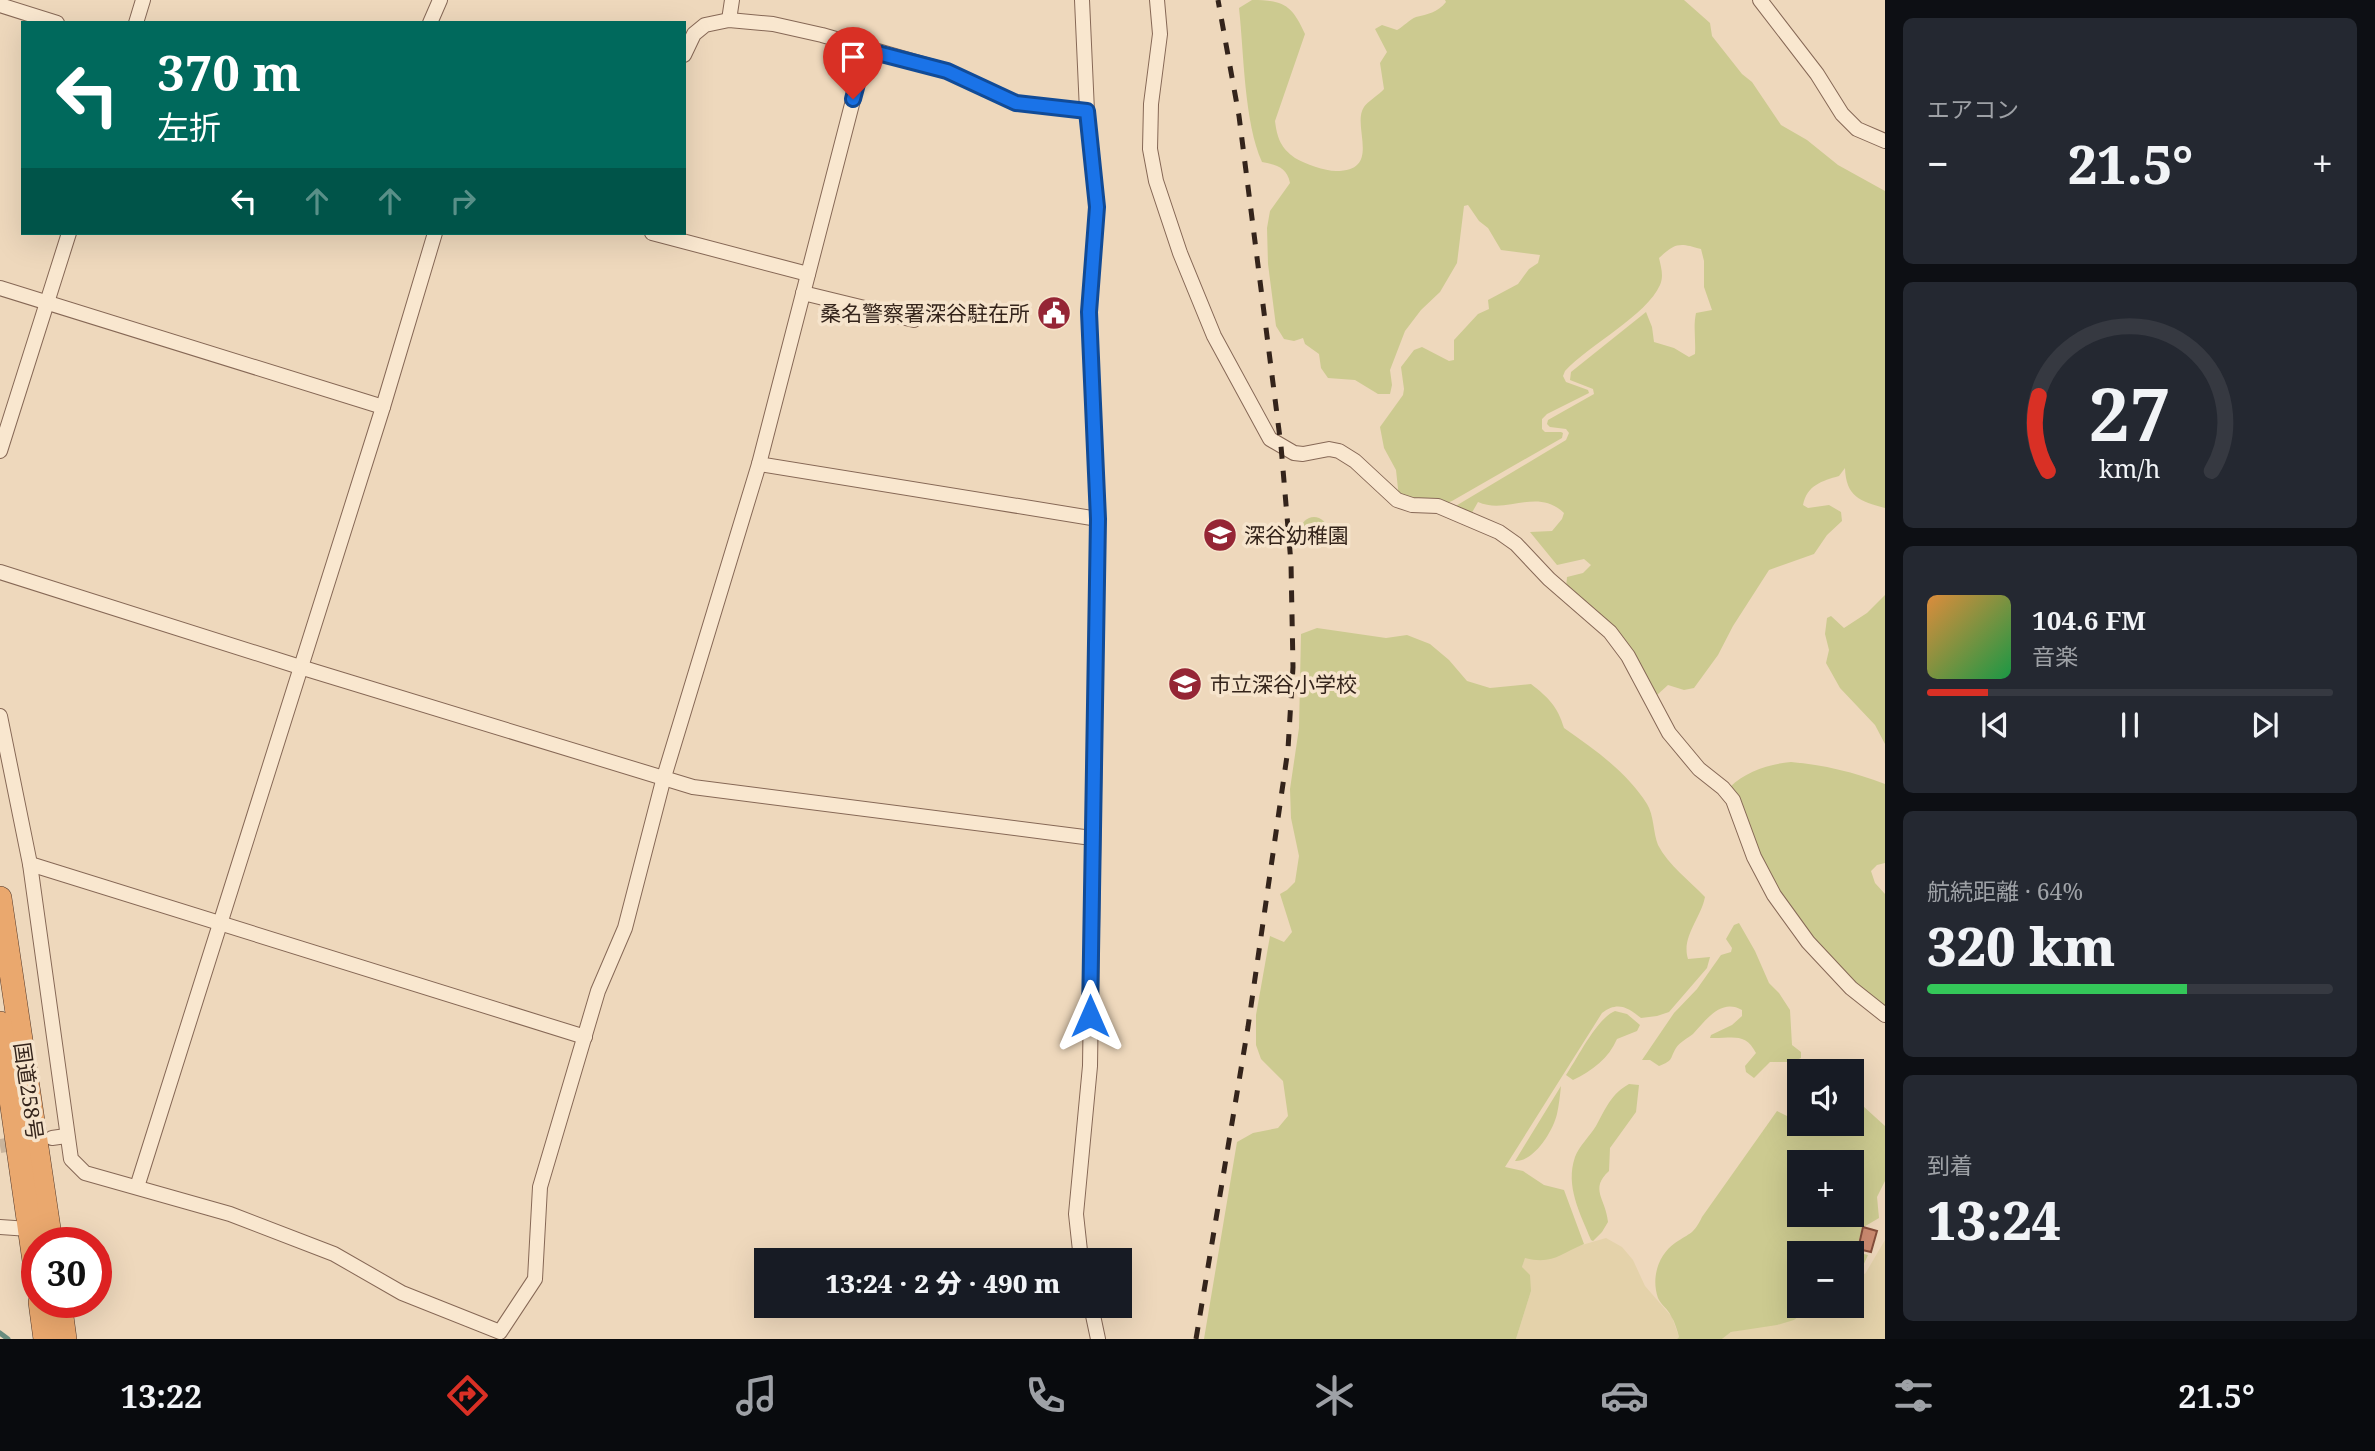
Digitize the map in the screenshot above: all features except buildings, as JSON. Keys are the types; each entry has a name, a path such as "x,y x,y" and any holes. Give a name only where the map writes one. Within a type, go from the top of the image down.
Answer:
{"highway":[{"name":"国道258号","path":"0,898 49,1227"},
{"name":"国道258号","path":"0,1023 29,1227"},
{"path":"42,1318 45,1339"},
{"path":"62,1318 65,1339"}],"street":[{"path":"137,21 143,0"},
{"path":"431,21 440,0"},
{"path":"729,20 732,0"},
{"path":"1079,1248 1076,1214 1090,1066 1091,838 1098,519 1089,312 1097,207 1087,111 1083,0"},
{"path":"1157,0 1160,34 1151,104 1150,149 1156,181 1180,253 1214,336 1270,439 1294,453 1329,449 1339,452 1355,461 1397,500 1412,505 1437,506 1499,532 1516,544 1549,579 1610,632 1628,656 1669,733 1699,769 1723,788 1733,800 1754,857 1774,895 1808,942 1851,988 1885,1015"},
{"path":"1760,0 1817,74 1842,114 1857,129 1885,141"},
{"path":"0,5 51,21"},
{"path":"686,51 694,34 705,25 729,20 772,24 822,35 866,50 947,71 1016,103 1087,111"},
{"path":"0,716 30,864 59,1137 71,1159 85,1173 230,1214 334,1254 402,1293 500,1332 535,1279 540,1187 598,991 625,928 664,777 759,464 866,50"},
{"path":"0,451 68,235"},
{"path":"137,1187 383,407 434,235"},
{"path":"660,235 808,274"},
{"path":"0,288 383,407"},
{"path":"803,293 914,320"},
{"path":"759,464 1098,519"},
{"path":"0,572 300,667 693,786 1091,838"},
{"path":"30,864 585,1037"},
{"path":"0,1227 21,1228"},
{"path":"1094,1318 1098,1339"}],"shaded area":[{"path":"1252,0 1272,1 1286,6 1296,16 1305,34 1275,121 1279,138 1286,150 1295,158 1315,167 1336,171 1350,169 1358,164 1363,146 1361,115 1364,107 1384,89 1380,63 1387,52 1375,29 1382,25 1397,30 1414,18 1436,11 1443,6 1445,0 1684,0 1710,23 1712,36 1742,74 1752,82 1781,125 1807,140 1838,165 1885,191 1885,508 1868,503 1852,492 1848,486 1845,468 1839,476 1812,488 1803,505 1808,508 1829,505 1841,512 1842,521 1827,535 1814,554 1769,570 1718,655 1694,688 1684,690 1668,685 1657,695 1650,692 1566,588 1567,577 1583,573 1591,565 1584,559 1557,565 1530,532 1552,531 1564,513 1543,502 1500,506 1478,502 1470,516 1454,507 1566,440 1569,433 1566,429 1550,427 1548,420 1594,394 1593,389 1570,380 1571,372 1646,312 1654,342 1674,348 1689,357 1695,354 1696,313 1712,310 1704,287 1701,249 1678,245 1659,258 1662,278 1653,296 1631,319 1565,371 1563,376 1566,382 1588,390 1589,393 1542,419 1542,429 1545,432 1561,432 1562,438 1447,503 1399,498 1396,470 1384,448 1380,427 1403,395 1401,367 1414,350 1422,347 1449,361 1454,360 1454,340 1478,314 1489,309 1488,300 1518,284 1529,269 1538,263 1540,255 1501,250 1488,228 1479,221 1468,205 1464,206 1457,263 1440,292 1421,310 1405,331 1390,370 1390,394 1378,394 1355,380 1328,378 1321,368 1319,354 1305,344 1303,338 1294,341 1284,339 1276,326 1268,264 1267,228 1270,211 1290,183 1284,170 1262,162 1252,128 1239,8"},
{"path":"1314,517 1323,521 1327,530 1323,539 1314,543 1305,539 1301,530 1305,521"},
{"path":"1885,595 1885,744 1875,725 1840,688 1826,663 1829,650 1825,634 1827,618 1831,616 1844,628 1867,613"},
{"path":"1317,628 1386,638 1407,635 1430,644 1449,660 1467,681 1490,688 1531,684 1552,703 1564,728 1609,762 1639,792 1649,808 1656,840 1662,852 1705,897 1689,935 1687,951 1688,959 1710,957 1707,968 1669,1012 1641,1018 1627,1008 1618,1006 1602,1013 1505,1167 1523,1171 1544,1185 1564,1190 1584,1244 1549,1259 1525,1258 1522,1267 1530,1275 1531,1291 1516,1339 1204,1339 1237,1142 1253,1133 1278,1128 1288,1116 1283,1081 1261,1059 1256,1045 1256,1015 1270,936 1284,942 1292,932 1280,894 1295,882 1299,856 1291,818 1290,789 1299,728 1301,634"},
{"path":"1791,762 1839,770 1885,784 1885,863 1877,865 1871,871 1875,883 1885,894 1885,1011 1853,986 1853,979 1845,974 1777,895 1730,787 1758,770"},
{"path":"1739,923 1769,983 1790,1010 1792,1045 1801,1052 1801,1058 1787,1059 1787,1062 1770,1062 1754,1078 1746,1072 1745,1066 1756,1053 1752,1046 1737,1038 1710,1038 1742,1016 1742,1010 1727,1007 1714,1012 1676,1048 1667,1062 1659,1066 1650,1060 1642,1060 1674,1013 1697,989 1721,955 1731,952 1732,948 1726,939 1734,925"},
{"path":"1615,1011 1627,1014 1640,1025 1637,1031 1617,1039 1599,1063 1573,1080 1566,1075 1594,1030"},
{"path":"1629,1084 1639,1085 1636,1112 1610,1148 1609,1171 1603,1177 1599,1189 1608,1222 1593,1241 1578,1210 1572,1168 1577,1153 1610,1102"},
{"path":"1561,1086 1557,1114 1547,1137 1536,1151 1522,1160 1515,1161"},
{"path":"1864,1107 1885,1126 1885,1181 1877,1197 1879,1218 1864,1227 1864,1150 1787,1150 1787,1227 1864,1227 1859,1241 1787,1241 1787,1318 1797,1318 1794,1320 1731,1332 1722,1339 1677,1339 1679,1337 1674,1321 1659,1300 1656,1290 1660,1260 1669,1248 1697,1227 1777,1111 1787,1116 1787,1136 1864,1136"},
{"path":"1606,1238 1622,1247 1633,1260 1645,1286 1672,1317 1679,1337 1516,1339 1531,1291 1522,1267 1525,1257"},
{"path":"1885,1240 1885,1339 1722,1339 1731,1332 1797,1318 1864,1318 1865,1274"}],"waterway":[{"path":"0,1333 8,1339"}],"tunnel":[{"path":"0,1146 23,1142"}],"railway":[{"path":"1196,1339 1248,1027 1288,749 1293,667 1291,563 1281,446 1239,116 1218,0"}],"place":[{"name":"桑名警察署深谷駐在所","path":"1054,313"},
{"name":"深谷幼稚園","path":"1220,535"},
{"name":"市立深谷小学校","path":"1185,684"}],"route":[{"path":"853,99 866,50 947,71 1016,103 1087,111 1097,207 1089,312 1098,519 1090,1016"}]}
